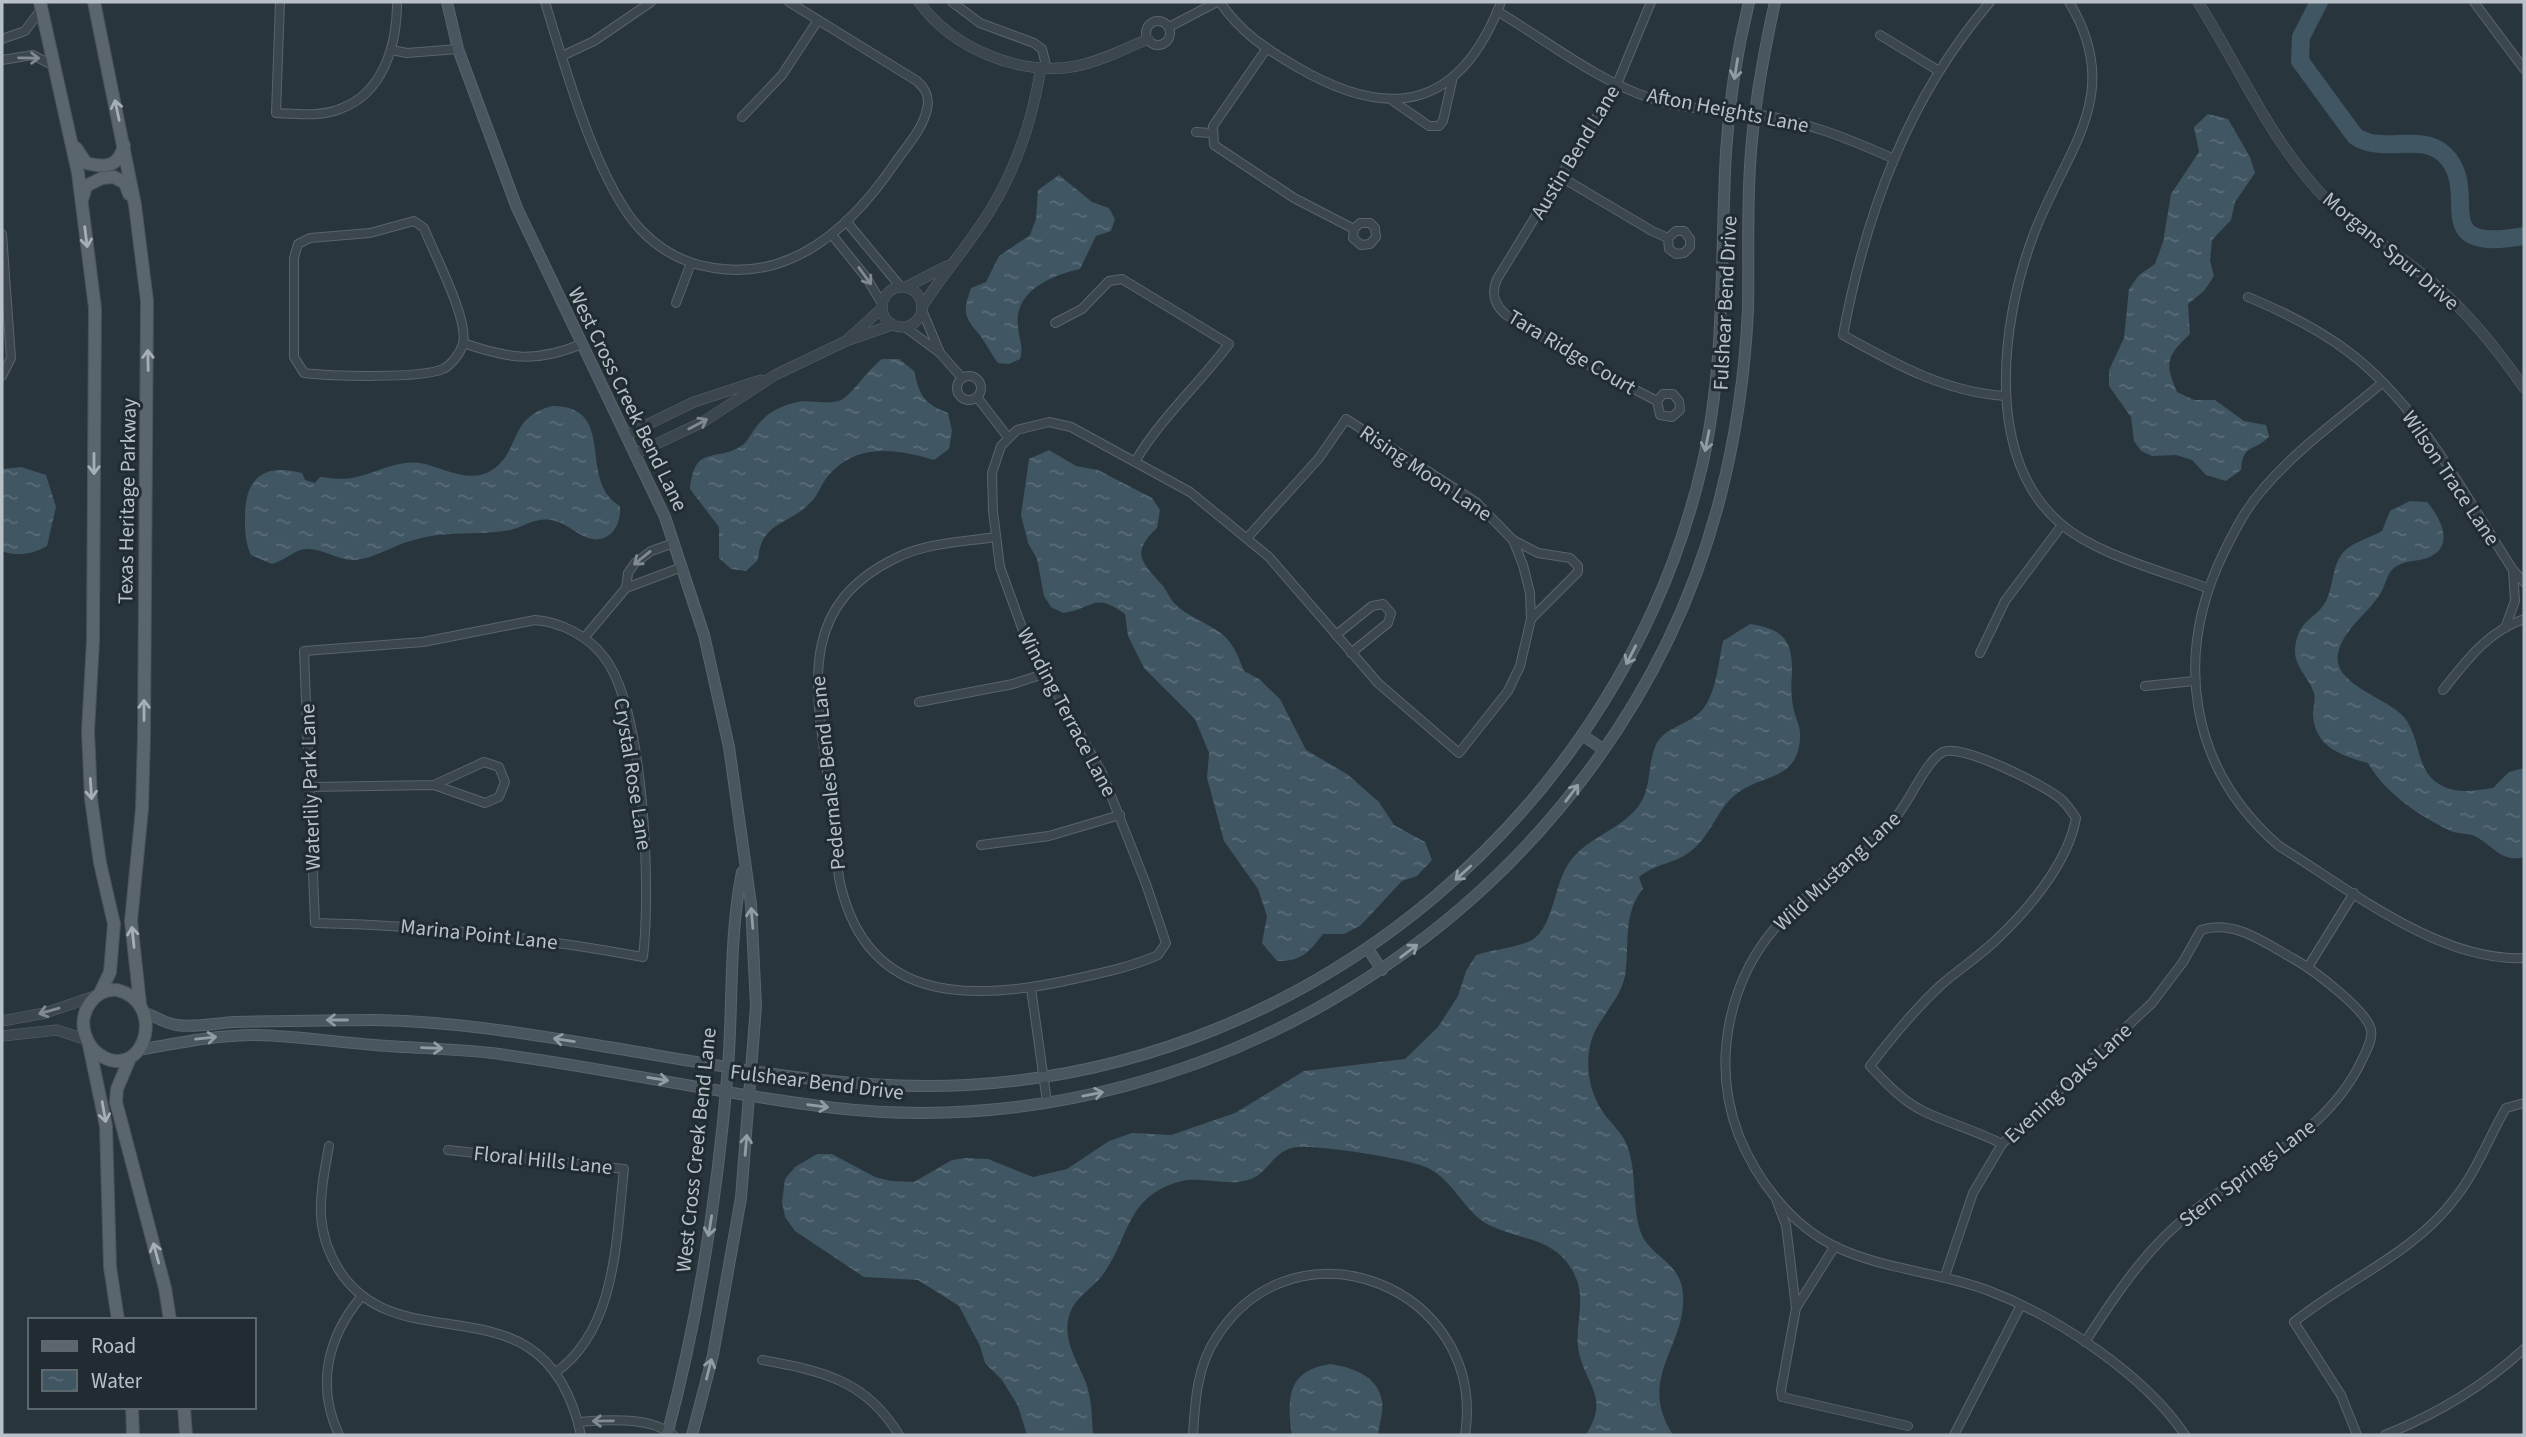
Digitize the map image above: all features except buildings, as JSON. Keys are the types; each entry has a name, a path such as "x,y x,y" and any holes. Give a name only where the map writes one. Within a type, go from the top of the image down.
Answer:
{"main road":[{"name":"Texas Heritage Parkway","path":"94,2 136,210 147,301 142,809 131,921 142,1008"},
{"name":"West Cross Creek Bend Lane","path":"447,2 458,49 517,208 637,453 674,543 718,691 756,960 751,1095 741,1198 729,1275 692,1435"},
{"name":"Fulshear Bend Drive","path":"142,1008 177,1025 383,1020 465,1025 848,1085 962,1086 1044,1077 1135,1057 1203,1035 1287,998 1368,949 1416,914 1493,845 1536,798 1582,735 1624,669 1663,584 1690,510 1714,408 1721,334 1724,194 1730,111 1749,2"},
{"name":"Fulshear Bend Drive","path":"134,1054 204,1038 257,1035 464,1049 841,1109 908,1113 983,1110 1047,1102 1132,1085 1205,1061 1296,1021 1382,970 1464,907 1504,869 1565,801 1603,750 1653,668 1693,580 1719,500 1738,412 1747,323 1749,176 1755,114 1775,2"},
{"name":"Texas Heritage Parkway","path":"41,5 68,125 82,203 95,307 93,640 88,731 91,799 100,863 114,924 110,972 98,993"},
{"path":"68,125 78,154 86,163 98,166 116,163 122,157 124,144"},
{"path":"82,203 86,186 102,178 114,177 125,183 136,210"},
{"path":"1714,408 1738,412"},
{"path":"1582,735 1603,750"},
{"name":"West Cross Creek Bend Lane","path":"669,1434 703,1273 715,1194 728,1066 736,902 743,866"},
{"path":"1368,949 1382,970"},
{"path":"118,1318 110,1267 106,1126 83,1023 98,993 125,992 142,1008 145,1036 117,1089 117,1102 165,1288 170,1318"},
{"path":"464,1049 465,1025"},
{"path":"88,1043 112,1060 134,1054"},
{"path":"132,1409 133,1435"},
{"path":"184,1409 186,1435"}],"street":[{"path":"280,2 276,113 312,114 340,110 366,95 380,79 391,50 397,2"},
{"path":"545,2 562,56 617,197 628,215 656,244 691,263 733,271 774,267 798,258 832,235 885,178 922,124 927,110 928,94 917,81 789,2"},
{"path":"562,56 594,41 651,2"},
{"path":"919,2 941,26 966,44 1017,64 1041,67 1074,66 1148,40"},
{"path":"952,2 981,23 1034,43 1046,58 1046,65 1041,67"},
{"path":"1169,27 1219,2 1237,25 1267,48 1343,92 1391,100 1424,93 1453,77 1478,48 1499,6"},
{"name":"Austin Bend Lane","path":"1494,298 1497,279 1617,84 1651,2"},
{"path":"1990,2 1939,71 1892,158 1863,245 1843,335 1899,366 1948,387 1976,394 2005,396"},
{"path":"2069,2 2088,41 2093,67 2091,102 2079,142 2032,237 2023,267 2009,339 2005,396 2008,420 2022,467 2033,490 2062,525 2085,540 2207,588"},
{"name":"Morgans Spur Drive","path":"2198,2 2273,130 2309,180 2348,218 2451,300 2498,351 2524,388"},
{"path":"2474,2 2524,69"},
{"path":"2,39 25,31 41,5"},
{"name":"Afton Heights Lane","path":"1499,6 1617,84 1664,102 1755,114 1832,131 1892,158"},
{"path":"742,117 782,75 818,20"},
{"path":"1162,21 1169,27 1170,37 1165,43 1154,45 1148,40 1146,30 1151,23 1162,21"},
{"path":"1880,34 1939,71"},
{"path":"1267,48 1214,123 1211,133 1214,145 1221,153 1308,206 1353,229"},
{"path":"391,50 407,53 458,49"},
{"path":"2,60 33,55 54,66"},
{"path":"905,327 917,320 951,264 990,210 1018,156 1037,98 1041,67"},
{"path":"1391,100 1429,126 1439,126 1443,121 1453,77"},
{"path":"1196,132 1211,133"},
{"path":"1561,177 1640,225 1668,238"},
{"path":"414,221 424,228 461,319 464,343 451,363 435,371 335,376 304,373 294,357 293,258 298,244 310,239 384,230 414,221"},
{"path":"846,221 903,286 918,294 940,353"},
{"path":"2,233 11,358 2,376"},
{"path":"832,235 866,277 892,325"},
{"path":"676,303 691,263"},
{"path":"846,341 881,306 888,291 951,264"},
{"path":"1055,323 1082,309 1109,281 1122,279 1229,344 1197,386 1157,428 1136,460"},
{"name":"Wilson Trace Lane","path":"2248,297 2315,330 2352,354 2382,383 2413,417 2513,570 2524,582"},
{"name":"Tara Ridge Court","path":"1494,298 1506,314 1597,370 1657,401"},
{"path":"628,434 694,402 775,375 846,341 892,325 905,327 940,353 962,378"},
{"path":"464,343 517,358 540,358 582,344"},
{"path":"637,453 704,422 775,375"},
{"path":"970,376 979,381 982,389 977,397 968,400 961,397 957,389 962,378 970,376"},
{"path":"2382,383 2284,466 2263,489 2236,528 2207,588 2197,631 2194,681 2207,742 2218,770 2237,802 2260,830 2279,846 2435,940 2489,956 2524,958"},
{"path":"977,397 1007,436 1037,423 1059,423 1136,460 1190,492 1248,537 1287,576 1336,635 1351,653 1388,623 1391,618 1389,608 1383,604 1372,606 1336,635"},
{"name":"Rising Moon Lane","path":"1248,537 1319,458 1346,419 1476,502 1513,540 1530,593 1531,619 1520,666 1508,691 1459,753 1409,713 1351,653"},
{"name":"Winding Terrace Lane","path":"1007,436 994,461 992,473 995,537 1012,605 1043,674 1096,763 1120,815 1165,936"},
{"path":"1980,653 2005,601 2062,525"},
{"name":"Pedernales Bend Lane","path":"995,537 914,551 874,570 854,586 838,606 818,651 815,685 842,896 865,941 875,954 902,973 932,988 953,992 972,994 1031,988 1151,958 1162,951 1165,936"},
{"path":"1513,540 1538,553 1570,558 1578,566 1578,572 1531,619"},
{"path":"584,638 625,587 628,573 642,556 674,543"},
{"path":"625,587 682,566"},
{"path":"2505,628 2515,601 2513,570"},
{"path":"2443,690 2483,643 2524,619"},
{"name":"Crystal Rose Lane","path":"304,651 423,642 535,620 562,626 584,638 604,657 623,696 648,876 643,957"},
{"name":"Waterlily Park Lane","path":"304,651 315,923"},
{"path":"919,702 1004,687 1043,674"},
{"path":"2145,686 2194,681"},
{"name":"Wild Mustang Lane","path":"1797,1308 1787,1225 1776,1199 1756,1169 1739,1135 1727,1097 1728,1023 1740,983 1759,947 1785,916 1892,822 1910,799 1931,764 1943,752 1952,750 1964,751 1998,766 2061,799 2077,818 2072,840 2038,892 1995,941 1941,985 1903,1023 1870,1066 1893,1090 1923,1111 1972,1129 2002,1144"},
{"path":"310,787 434,785 485,803 499,797 505,782 499,767 485,762 434,785"},
{"path":"981,845 1049,836 1120,815"},
{"path":"2308,967 2354,892"},
{"name":"Marina Point Lane","path":"315,923 460,929 533,937 643,957"},
{"name":"Evening Oaks Lane","path":"1945,1276 1973,1193 2002,1144 2152,1003 2183,962 2200,930 2214,925 2230,927 2308,967"},
{"name":"Stern Springs Lane","path":"2085,1342 2122,1287 2164,1236 2214,1193 2288,1148 2328,1111 2357,1071 2369,1045 2371,1030 2364,1016 2308,967"},
{"path":"1031,988 1047,1102"},
{"path":"2,1021 45,1013 98,993"},
{"path":"2,1036 57,1030 88,1043"},
{"path":"2357,1435 2341,1395 2294,1322 2319,1302 2395,1256 2426,1230 2456,1199 2480,1160 2506,1108 2524,1103"},
{"path":"328,1146 321,1214 325,1239 335,1263 360,1297 400,1316 503,1334 526,1346 555,1373 578,1422 581,1435"},
{"name":"Floral Hills Lane","path":"448,1150 624,1169 615,1246 596,1325 572,1361 555,1373"},
{"name":"Wild Mustang Lane","path":"1776,1199 1807,1228 1835,1246 1887,1263 1945,1276 2021,1305 2055,1322 2117,1366 2185,1435"},
{"path":"1835,1246 1797,1308 1780,1390 1782,1397 1908,1426"},
{"path":"1193,1435 1197,1391 1203,1365 1214,1339 1230,1318 1273,1287 1328,1273 1359,1276 1384,1284 1429,1314 1447,1337 1458,1360 1469,1411 1465,1435"},
{"path":"339,1435 327,1398 328,1353 345,1316 360,1297"},
{"path":"1954,1435 2021,1305"},
{"path":"2385,1435 2420,1421 2467,1394 2524,1349"},
{"path":"762,1360 826,1374 847,1383 868,1396 888,1416 899,1435"},
{"path":"1961,1435 1965,1418"},
{"path":"578,1422 636,1422 669,1434"}],"water":[{"path":"2208,114 2228,119 2250,157 2255,173 2235,202 2231,220 2212,240 2210,261 2214,276 2204,291 2188,304 2190,334 2172,354 2169,366 2177,392 2194,400 2215,400 2244,421 2266,425 2269,436 2247,451 2241,470 2226,481 2206,475 2192,460 2176,455 2152,456 2141,451 2134,441 2131,417 2109,386 2109,370 2124,338 2129,289 2139,275 2155,264 2163,242 2171,194 2199,152 2194,127"},
{"path":"1059,175 1092,202 1109,208 1115,219 1111,231 1096,236 1080,269 1047,280 1028,294 1018,314 1020,359 1009,364 998,363 967,317 966,308 971,288 986,282 999,256 1030,235 1036,219 1038,190"},
{"path":"882,359 899,359 914,371 924,398 948,413 952,431 949,449 934,460 906,453 878,451 865,453 839,465 810,503 764,538 758,560 746,571 731,569 719,558 719,527 690,489 696,465 708,457 732,451 743,445 762,420 781,407 805,401 841,400"},
{"path":"552,406 572,409 585,418 591,431 600,479 607,494 620,506 620,516 614,531 605,537 593,539 558,522 540,520 510,530 426,537 376,555 353,560 306,549 272,564 251,555 246,536 246,503 253,483 267,472 289,470 302,473 305,480 315,483 320,477 352,478 394,465 420,463 456,474 475,476 492,470 501,462 528,418"},
{"path":"1049,450 1076,466 1098,470 1152,498 1160,510 1157,528 1143,545 1142,558 1173,602 1226,638 1244,671 1259,679 1280,699 1306,750 1347,774 1379,802 1394,825 1425,842 1432,860 1417,876 1402,881 1361,925 1344,934 1323,934 1309,951 1292,960 1277,961 1262,943 1267,916 1258,889 1224,841 1207,778 1209,753 1195,719 1144,668 1128,636 1125,614 1114,607 1099,603 1063,613 1051,607 1044,596 1037,559 1028,543 1021,515 1029,459"},
{"path":"21,467 46,475 56,507 47,546 31,553 13,554 2,551 2,469"},
{"path":"2410,501 2427,502 2437,516 2443,532 2441,547 2427,558 2404,563 2392,570 2375,602 2345,637 2338,654 2338,665 2352,682 2404,717 2413,733 2425,769 2443,786 2463,791 2493,788 2509,772 2524,768 2524,857 2508,858 2479,838 2453,832 2427,818 2393,794 2368,763 2339,753 2318,735 2313,714 2314,693 2295,655 2300,631 2326,601 2336,566 2343,553 2356,543 2382,531 2390,511"},
{"path":"1750,624 1778,633 1788,644 1792,661 1792,702 1800,729 1796,757 1784,771 1751,785 1734,796 1691,851 1639,877 1643,889 1636,899 1629,920 1625,976 1618,994 1594,1034 1588,1059 1591,1085 1597,1102 1624,1139 1630,1153 1641,1233 1650,1247 1675,1271 1682,1287 1683,1307 1661,1377 1659,1394 1663,1414 1673,1435 1586,1435 1596,1412 1596,1403 1578,1347 1579,1288 1569,1265 1549,1247 1481,1220 1437,1174 1418,1164 1402,1160 1339,1150 1292,1148 1280,1154 1251,1179 1233,1182 1187,1180 1160,1189 1147,1198 1130,1222 1101,1277 1080,1298 1070,1313 1067,1332 1071,1349 1086,1383 1093,1435 1027,1435 1018,1406 1002,1380 985,1363 980,1346 959,1306 918,1280 864,1277 795,1231 785,1217 782,1202 785,1179 795,1167 817,1154 832,1154 875,1177 891,1181 914,1182 952,1160 966,1158 988,1159 1033,1177 1067,1169 1109,1141 1132,1133 1171,1135 1235,1113 1304,1071 1405,1059 1438,1027 1458,996 1466,971 1476,955 1513,947 1532,940 1539,934 1550,915 1565,869 1571,860 1586,845 1622,822 1637,808 1645,794 1658,741 1703,708 1715,681 1723,641"},
{"path":"1330,1364 1363,1374 1380,1392 1382,1414 1378,1435 1292,1435 1290,1398 1293,1388 1305,1373"}],"waterway":[{"path":"2319,2 2301,37 2300,61 2355,136 2376,144 2412,144 2434,148 2444,154 2455,169 2464,228 2474,236 2493,239 2524,236"}]}
